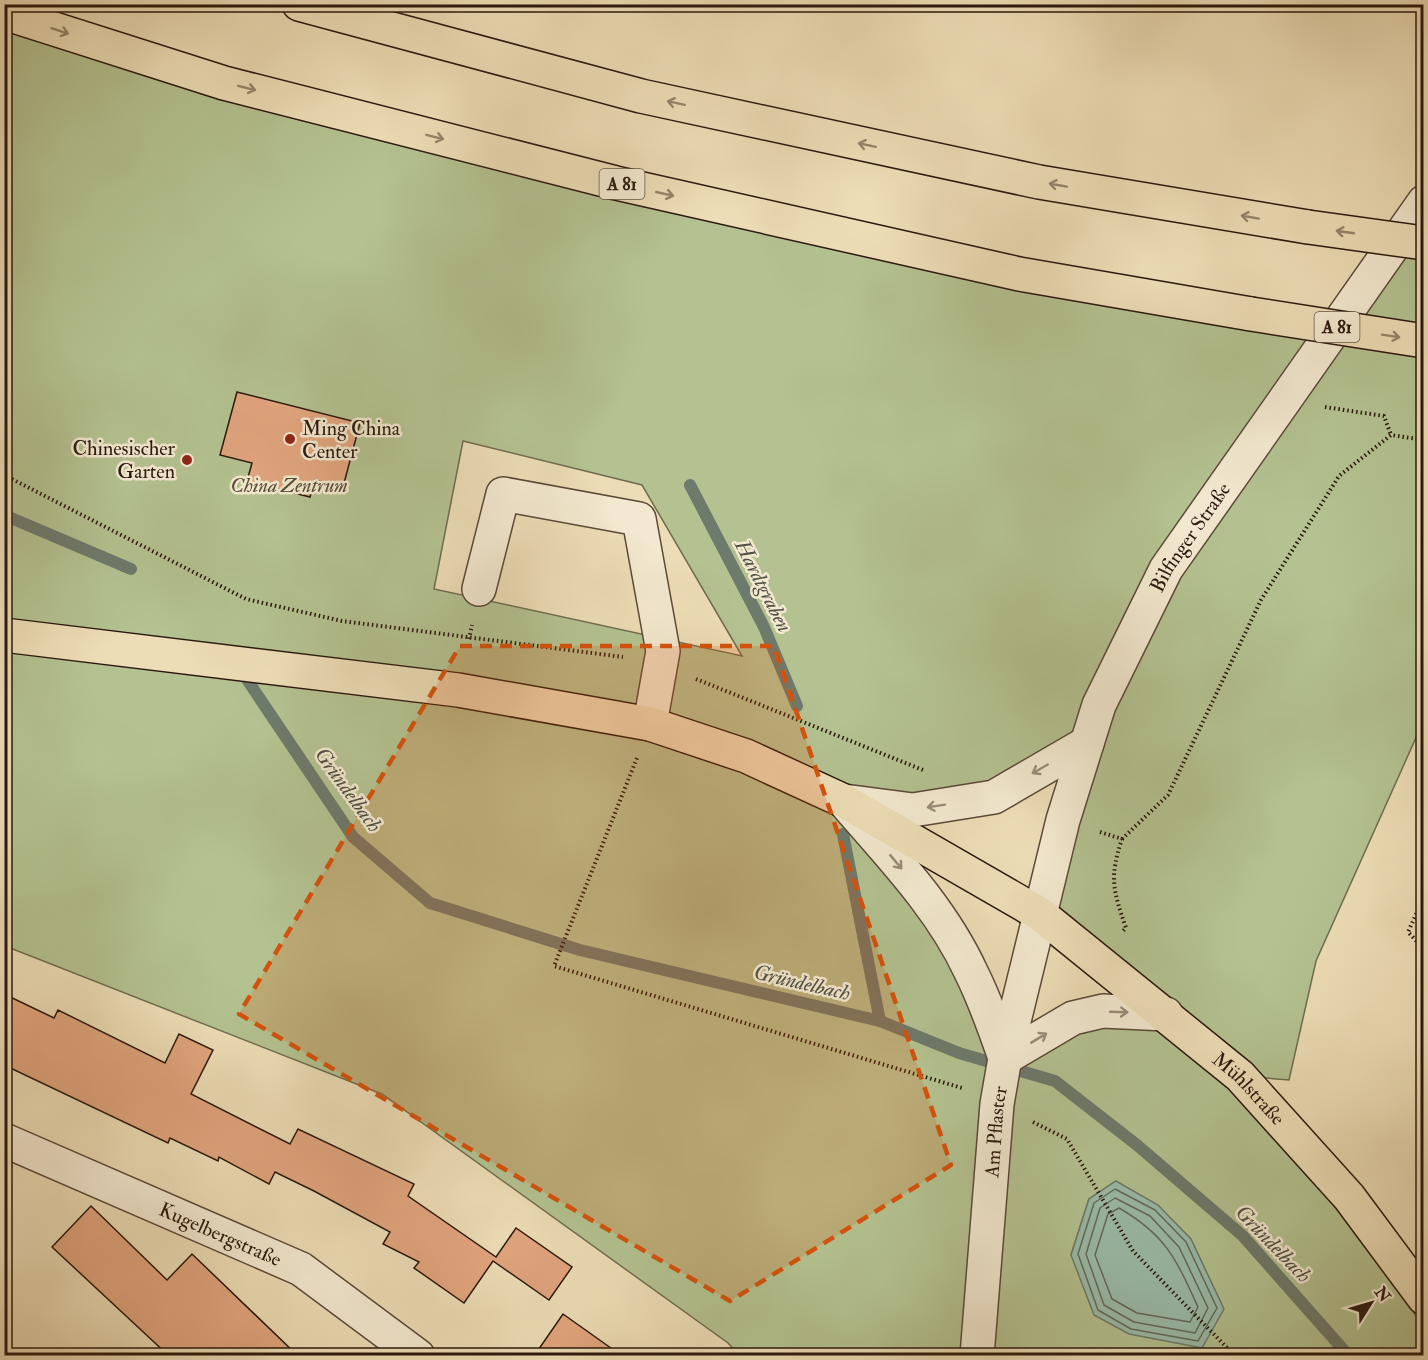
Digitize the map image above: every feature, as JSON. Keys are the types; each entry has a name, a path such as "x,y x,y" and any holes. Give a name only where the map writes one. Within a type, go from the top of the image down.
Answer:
{"main road":[{"path":"299,4 641,96 1039,182 1308,227 1424,243"},
{"name":"A 81","path":"4,13 224,83 616,183 1019,274 1424,341"},
{"name":"Mühlstraße","path":"4,635 458,690 650,724 747,756 844,801 1040,914 1240,1076 1349,1197 1424,1298"}],"street":[{"name":"Bilfinger Straße","path":"1040,914 1099,705 1166,569 1424,202"},
{"path":"479,589 503,494 639,519 663,651 650,724"},
{"path":"844,801 913,810 994,797 1087,742"},
{"path":"844,801 917,886 948,932 970,970 1005,1058 1073,1018 1103,1011 1166,1014"},
{"name":"Am Pflaster","path":"977,1356 997,1104 1005,1058 1040,914"},
{"name":"Kugelbergstraße","path":"4,1140 301,1269 418,1356"}],"path":[{"path":"1283,401 1384,416 1391,435"},
{"path":"1122,839 1168,795 1261,600 1339,476 1391,435 1424,440"},
{"path":"4,475 246,599 342,621 469,639 601,653 662,665 776,713 929,772"},
{"path":"622,797 554,966 979,1093 1067,1139 1133,1251 1235,1356"},
{"path":"1424,897 1408,932 1424,949"}],"highlighted area":[{"path":"460,646 774,646 951,1165 730,1301 239,1014"}],"green space":[{"name":"China Zentrum","path":"4,7 616,183 1325,325 1423,202 1423,722 1316,961 1289,1080 1241,1076 1349,1197 1423,1329 1423,1355 739,1355 728,1343 382,1094 5,946","holes":["463,441 642,485 742,656 434,589","1086,743 1040,914 1165,1013 1073,1018 1005,1058 917,886 845,801 994,797","1116,1181 1071,1255 1089,1199"]}],"water":[{"path":"1116,1181 1158,1205 1191,1239 1224,1309 1202,1348 1129,1334 1094,1315 1071,1255 1089,1199"}],"building":[{"name":"Ming China Center","path":"237,392 360,423 343,487 315,480 310,497 247,481 252,463 220,455"},
{"path":"4,994 54,1018 58,1010 165,1063 179,1034 213,1050 191,1094 290,1144 298,1129 414,1184 408,1196 496,1257 516,1228 572,1267 549,1300 493,1261 464,1303 414,1268 419,1262 383,1244 390,1232 314,1191 275,1172 269,1184 219,1157 218,1161 170,1138 168,1143 4,1065"},
{"path":"91,1206 167,1280 192,1254 298,1356 169,1356 52,1247"},
{"path":"563,1314 622,1356 534,1356"}],"waterway":[{"name":"Hardtgraben","path":"690,485 764,627 797,706"},
{"name":"Gründelbach","path":"4,515 131,569"},
{"name":"Gründelbach","path":"246,678 353,837 430,903 580,950 880,1021 959,1053 1055,1081 1137,1145 1243,1236 1349,1356"},
{"name":"Hardtgraben","path":"843,834 880,1021"}],"place":[{"name":"Ming China Center","path":"290,439"},
{"name":"Chinesischer Garten","path":"187,460"}]}
